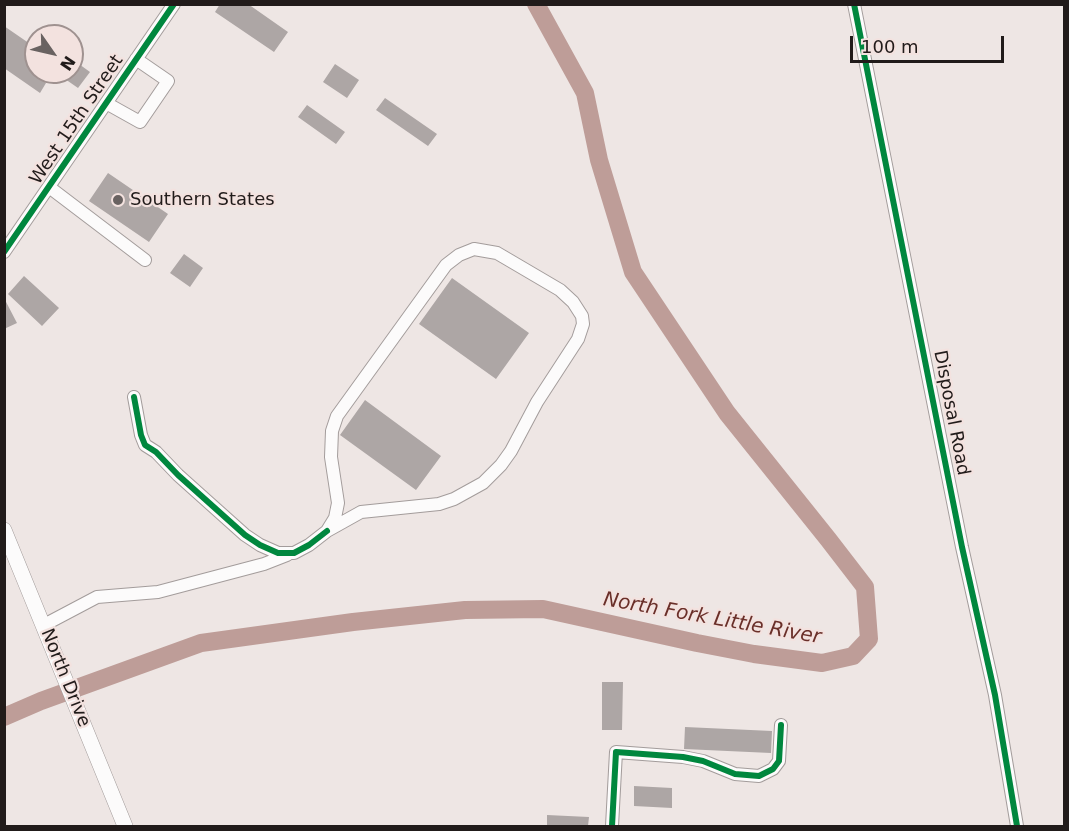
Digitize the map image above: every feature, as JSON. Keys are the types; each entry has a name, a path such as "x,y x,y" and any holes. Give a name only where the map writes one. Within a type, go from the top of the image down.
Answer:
{"main road":[{"name":"North Drive","path":"4,530 125,826"}],"street":[{"name":"West 15th Street","path":"4,252 174,4"},
{"name":"Disposal Road","path":"854,4 962,547 994,695 1017,826"},
{"path":"106,103 140,122 157,98 168,81 136,59"},
{"path":"49,187 145,260"},
{"path":"44,624 97,597 158,592 264,564 309,545 327,531 361,512 417,507 454,499 469,492 490,477 512,451 537,402 578,339 583,324 582,316 573,302 560,290 497,253 474,249 452,259 387,344 337,416 332,431 331,457 338,503 335,518 327,531"},
{"path":"134,397 141,435 146,445 245,535 278,553 294,553"},
{"path":"612,826 616,752 684,757 703,761 743,776 759,776 773,769 779,761 781,725"}],"building":[{"path":"220,4 248,4 288,32 274,52 215,12"},
{"path":"4,26 24,40 24,82 4,68"},
{"path":"335,64 359,80 347,98 323,82"},
{"path":"84,68 90,72 84,80"},
{"path":"27,84 45,84 40,93"},
{"path":"385,98 437,134 428,146 376,110"},
{"path":"307,105 345,132 336,144 298,117"},
{"path":"108,173 168,214 149,242 89,201"},
{"path":"184,254 203,268 190,287 170,273"},
{"path":"24,276 59,308 42,326 8,294"},
{"path":"452,278 529,333 496,379 419,324"},
{"path":"4,298 17,323 4,329"},
{"path":"365,400 441,456 416,490 340,435"},
{"path":"602,682 623,682 622,730 602,730"},
{"path":"685,727 772,731 771,753 684,749"},
{"path":"634,786 672,788 672,808 634,806"},
{"path":"547,815 589,817 588,826 547,826"}],"waterway":[{"name":"North Fork Little River","path":"4,717 41,701 201,643 353,622 465,610 543,609 697,643 754,654 822,663 853,656 869,639 865,587 727,413 633,272 599,160 585,93 536,4"}],"cycle path":[{"path":"4,252 174,4"},
{"path":"854,4 962,547 995,695 1017,826"},
{"path":"134,397 145,445 156,452 178,475 245,535 278,553 294,553 327,531"},
{"path":"612,826 616,752 683,757 703,761 735,774 759,776 773,769 779,761 781,725"}],"place":[{"name":"Southern States","path":"118,200"}]}
